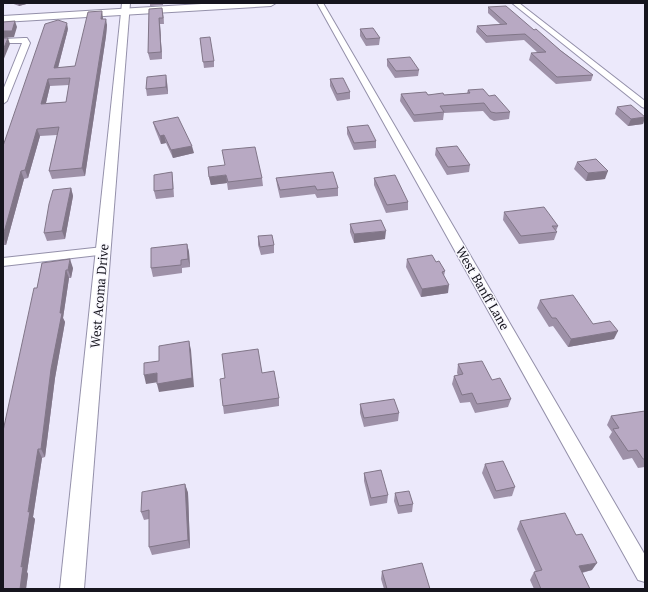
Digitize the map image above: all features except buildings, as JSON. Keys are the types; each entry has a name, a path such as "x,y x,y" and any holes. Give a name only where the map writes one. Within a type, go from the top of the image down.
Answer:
{"main road":[{"path":"3,19 126,8 271,3"}],"street":[{"name":"West Banff Lane","path":"320,3 645,573"},
{"path":"515,3 645,105"},
{"name":"West Acoma Drive","path":"72,589 126,8"},
{"path":"3,41 24,40 26,43 3,101"},
{"path":"3,262 103,251"}]}
